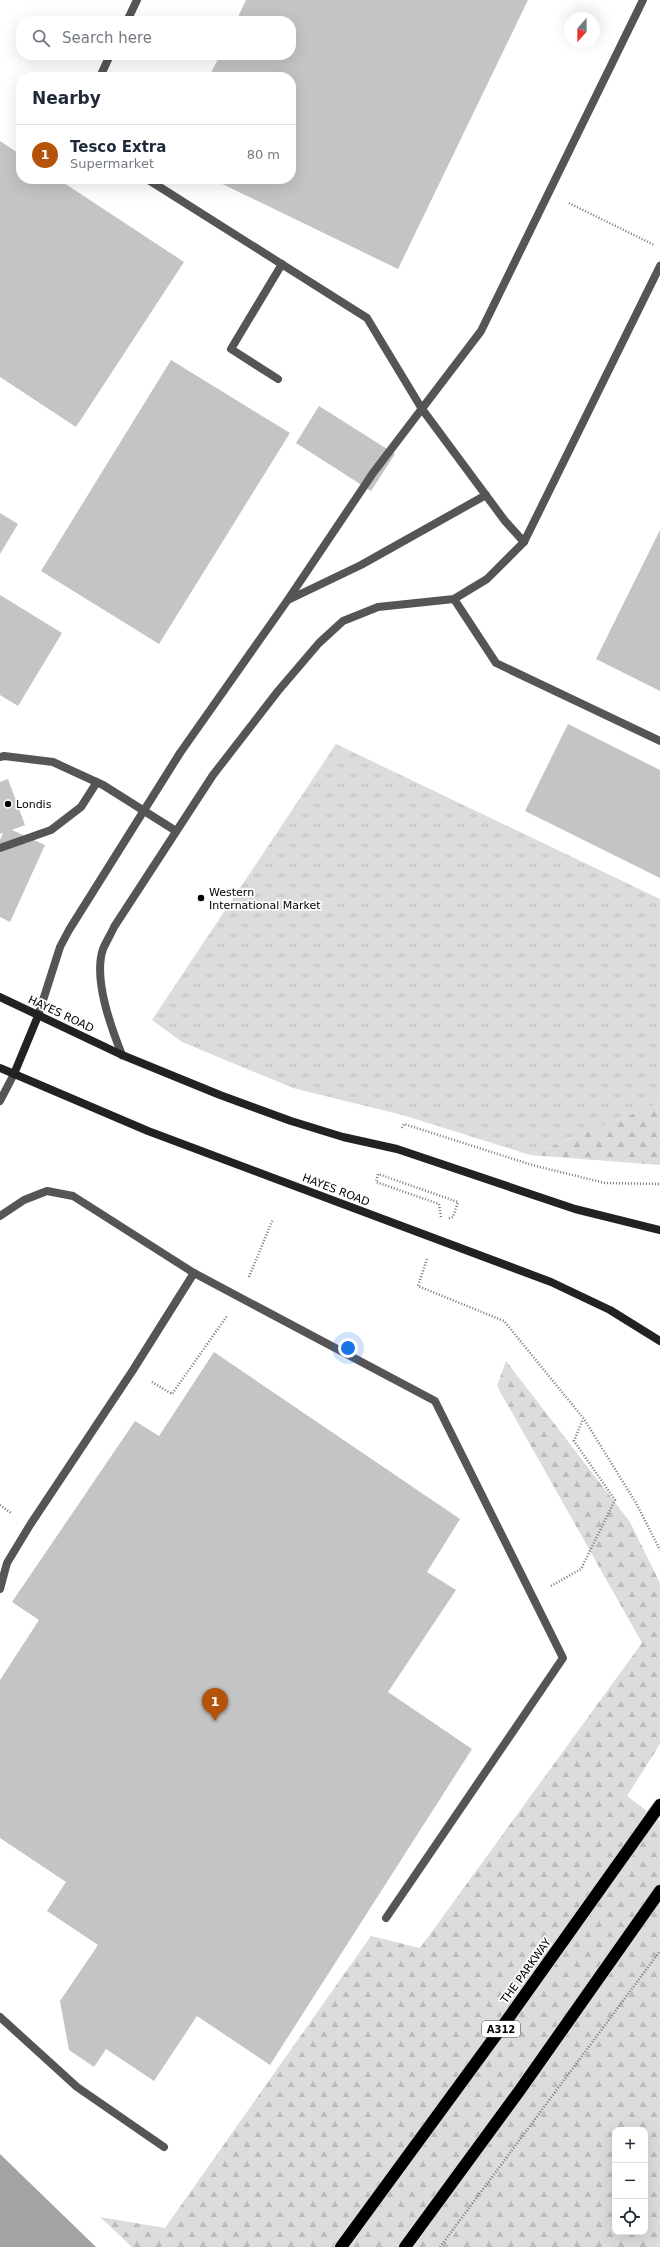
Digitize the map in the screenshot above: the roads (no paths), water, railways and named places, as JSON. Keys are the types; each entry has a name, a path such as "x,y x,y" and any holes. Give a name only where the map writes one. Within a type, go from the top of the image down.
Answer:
{"highway":[{"name":"THE PARKWAY","path":"341,2247 660,1805"},
{"path":"405,2247 520,2090 660,1891"}],"street":[{"name":"HAYES ROAD","path":"0,997 122,1055 220,1095 291,1121 343,1137 397,1149 575,1209 660,1230"},
{"path":"14,1074 38,1016"},
{"name":"HAYES ROAD","path":"0,1068 148,1131 551,1282 610,1310 660,1341"}],"lane":[{"path":"129,16 137,0"},
{"path":"38,1016 60,947 180,753 287,601 373,473 481,331 643,0"},
{"path":"102,72 108,60"},
{"path":"155,184 367,318 422,409 486,495 524,542"},
{"path":"278,380 231,349 282,264"},
{"path":"122,1055 106,1011 101,978 103,951 114,927 213,775 278,691 319,643 343,621 378,607 454,599 487,579 524,542 660,266"},
{"path":"287,601 361,565 486,495"},
{"path":"454,599 496,663 660,741"},
{"path":"0,757 4,756 53,762 97,782 176,831"},
{"path":"0,848 51,830 81,807 97,782"},
{"path":"0,1101 14,1074"},
{"path":"0,1216 24,1200 47,1191 73,1196 194,1274 435,1401 563,1658 386,1918"},
{"path":"0,1589 7,1563 26,1531 133,1370 194,1274"},
{"path":"0,2017 77,2087 164,2147"}],"place":[{"name":"Londis","path":"8,804"},
{"name":"Western International Market","path":"201,898"},
{"name":"Tesco Extra","path":"215,1721"}]}
